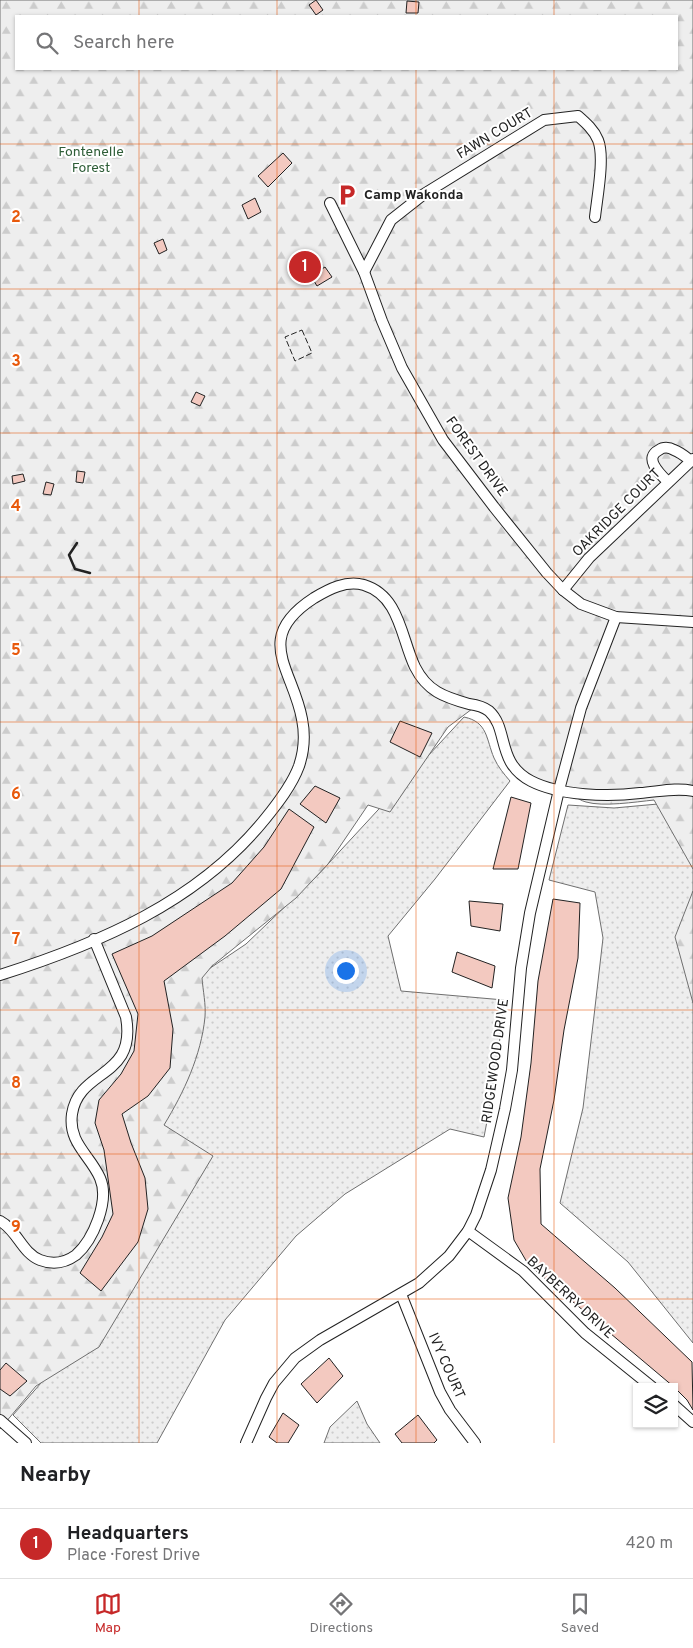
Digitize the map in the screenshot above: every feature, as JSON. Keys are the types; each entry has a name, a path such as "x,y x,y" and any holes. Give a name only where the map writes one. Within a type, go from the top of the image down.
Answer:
{"street":[{"name":"FAWN COURT","path":"364,272 391,220 424,194 544,120 578,116 589,126 598,140 601,158 595,217"},
{"name":"FOREST DRIVE","path":"330,203 364,272 382,322 402,368 443,440 494,507 562,590 581,604 616,617 693,622"},
{"path":"668,482 654,466 652,460 655,452 662,448 673,449 692,460"},
{"name":"OAKRIDGE COURT","path":"562,590 589,558 692,460"},
{"path":"0,975 94,940 156,911 195,885 233,853 259,826 278,802 299,766 304,733 302,716 282,662 280,650 283,632 300,608 320,594 342,584 360,584 383,597 396,613 411,658 422,679 441,696 487,710 498,726 506,753 512,764 530,781 559,790 611,796 674,790 693,791"},
{"name":"RIDGEWOOD DRIVE","path":"246,1443 274,1384 295,1358 320,1340 419,1283 449,1256 468,1231 483,1197 499,1140 512,1070 521,968 530,913 559,790 581,708 616,617"},
{"path":"0,1220 10,1229 31,1255 47,1263 57,1263 65,1261 80,1251 95,1227 100,1214 103,1191 100,1179 75,1139 72,1113 82,1092 114,1066 122,1055 128,1040 128,1028 126,1017 94,940"},
{"name":"BAYBERRY DRIVE","path":"468,1231 523,1271 585,1333 647,1383"},
{"name":"IVY COURT","path":"401,1294 440,1392 455,1418 475,1443"},
{"path":"678,1409 693,1422"},
{"path":"0,1420 26,1443"}],"green space":[{"name":"Fontenelle Forest","path":"0,0 693,0 693,869 654,800 601,804 537,788 521,780 508,767 504,761 493,724 483,713 472,709 448,727 390,812 368,805 328,864 296,898 212,966 202,978 205,1012 200,1046 185,1087 164,1125 213,1156 99,1347 36,1386 0,1429"},
{"path":"464,717 472,719 482,727 496,761 510,781 435,879 388,936 401,991 504,1000 496,1074 484,1137 450,1129 345,1194 296,1236 225,1320 157,1443 41,1443 13,1415 104,1311 158,1175 179,989 246,944 316,877"},
{"path":"658,804 693,863 693,1343 628,1262 560,1203 583,1108 603,938 595,892 549,880 568,805 614,808"},
{"path":"693,891 693,1003 675,937"},
{"path":"357,1401 367,1424 380,1443 324,1443 330,1427"}],"building":[{"path":"316,0 323,10 316,15 309,5"},
{"path":"407,1 419,2 418,13 406,13"},
{"path":"283,153 292,163 268,187 258,176"},
{"path":"255,198 261,212 248,219 242,205"},
{"path":"163,239 167,250 159,254 154,243"},
{"path":"314,253 322,265 297,281 289,268"},
{"path":"325,267 332,277 317,286 311,276"},
{"path":"196,392 205,396 200,406 191,402"},
{"path":"77,471 85,472 83,483 76,482"},
{"path":"23,474 25,481 13,484 12,476"},
{"path":"46,482 54,484 51,495 43,494"},
{"path":"400,721 432,733 420,757 390,742"},
{"path":"315,786 340,798 326,823 300,804"},
{"path":"511,797 531,803 518,869 493,869"},
{"path":"289,809 314,827 281,889 225,936 164,981 173,1029 170,1068 148,1096 122,1114 145,1178 148,1209 138,1242 101,1291 80,1273 102,1237 113,1214 104,1150 95,1123 99,1100 121,1074 134,1051 138,1014 112,954 152,936 232,883 264,847"},
{"path":"553,899 580,903 578,958 564,1030 554,1100 540,1169 541,1224 615,1288 692,1362 693,1410 678,1391 678,1383 669,1383 528,1264 514,1240 508,1198 521,1137 531,1063 538,981"},
{"path":"469,901 503,904 500,931 471,926"},
{"path":"457,952 495,966 492,988 452,972"},
{"path":"329,1358 343,1376 317,1403 301,1384"},
{"path":"6,1363 27,1381 10,1396 0,1389 0,1370"},
{"path":"283,1413 299,1425 288,1443 277,1443 269,1437"},
{"path":"418,1415 437,1440 434,1443 402,1443 395,1434"}],"fence":[{"path":"302,330 312,353 295,361 285,337 302,330"}],"wall":[{"path":"77,543 69,555 75,569 90,573"}],"place":[{"name":"Camp Wakonda","path":"347,195"},
{"name":"Headquarters","path":"305,267"}]}
